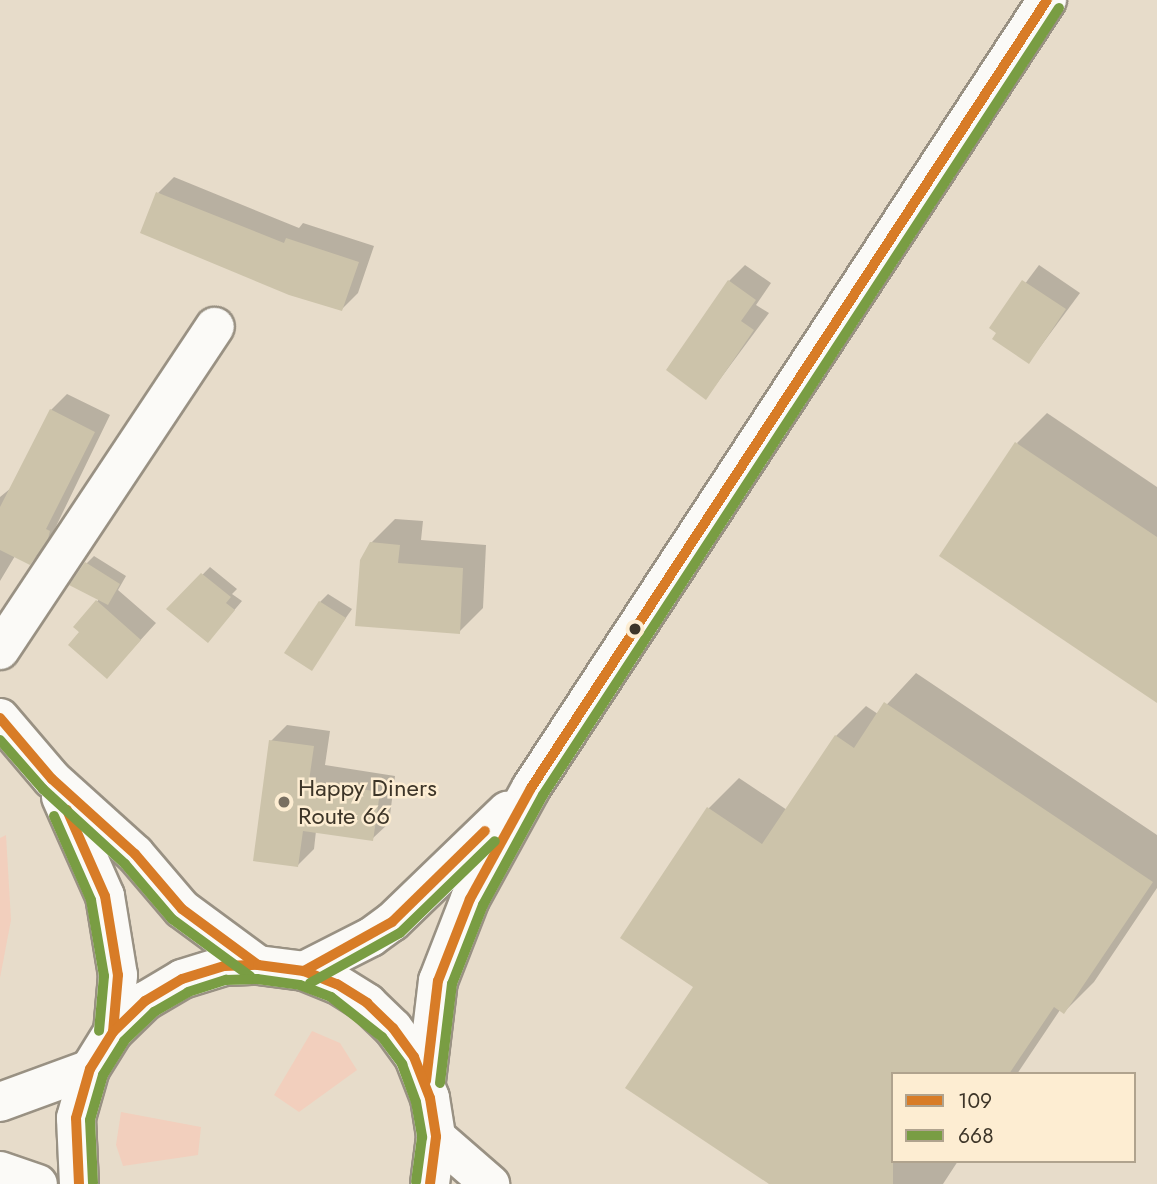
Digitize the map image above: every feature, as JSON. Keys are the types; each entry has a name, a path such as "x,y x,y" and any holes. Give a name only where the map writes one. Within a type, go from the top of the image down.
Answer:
{"main road":[{"path":"430,1184 436,1138 426,1081 438,981 470,899 531,788 1047,0"},
{"path":"0,650 215,327"},
{"path":"0,718 52,779 135,854 182,909 258,965"},
{"path":"52,779 105,896 118,975 113,1032"},
{"path":"304,971 392,922 531,788"},
{"path":"79,1184 76,1118 90,1069 113,1032 145,1002 182,979 224,966 258,965 304,971 337,984 367,1003 393,1028 426,1081"},
{"path":"0,1102 90,1069"},
{"path":"436,1138 490,1184"},
{"path":"0,1171 37,1184"}],"shaded area":[{"path":"6,835 11,920 0,978 0,838"},
{"path":"312,1031 340,1043 357,1070 299,1112 274,1095"},
{"path":"121,1112 201,1127 198,1155 123,1166 116,1145"}],"building":[{"path":"156,192 284,243 286,238 359,262 342,311 289,295 140,233"},
{"path":"728,280 756,300 741,321 754,330 706,400 666,370"},
{"path":"1022,280 1066,309 1029,364 992,339 996,333 989,328"},
{"path":"50,409 95,432 46,529 50,531 48,539 30,565 0,550 0,507"},
{"path":"1015,442 1157,537 1157,703 939,556"},
{"path":"370,542 400,545 398,563 463,568 460,634 355,626 360,560"},
{"path":"85,562 120,584 108,605 69,585"},
{"path":"201,573 231,597 226,603 235,610 208,643 166,609"},
{"path":"96,600 141,640 107,679 68,645 79,632 73,627"},
{"path":"319,601 346,618 312,671 284,653"},
{"path":"884,702 1153,882 1064,1014 1054,1007 1010,1072 891,1072 893,1184 769,1184 625,1088 693,987 620,938 707,807 762,844 835,735 854,748"},
{"path":"269,740 314,746 309,781 380,792 373,841 303,831 298,867 253,861"}],"transit line":[{"name":"109","path":"426,1081 438,981 470,899 531,788 1047,0"},
{"name":"668","path":"440,1083 452,984 483,905 543,795 1059,8"},
{"name":"109","path":"0,718 52,779 135,854 182,909 258,965"},
{"name":"668","path":"0,740 43,789 125,864 172,919 250,976"},
{"name":"109","path":"67,810 105,896 118,975 113,1032"},
{"name":"668","path":"54,816 91,900 104,976 99,1031"},
{"name":"109","path":"304,971 392,922 485,831"},
{"name":"668","path":"310,983 400,933 495,841"},
{"name":"109","path":"79,1184 76,1118 90,1069 113,1032 145,1001 182,979 224,966 258,965 304,971 337,984 367,1003 393,1028 414,1057 430,1098 436,1137 430,1184"},
{"name":"668","path":"93,1183 90,1120 103,1075 124,1041 154,1012 188,992 226,980 257,979 300,985 331,997 382,1037 402,1064 416,1102 422,1137 416,1182"}],"place":[{"name":"Happy Diners Route 66","path":"284,802"}]}
